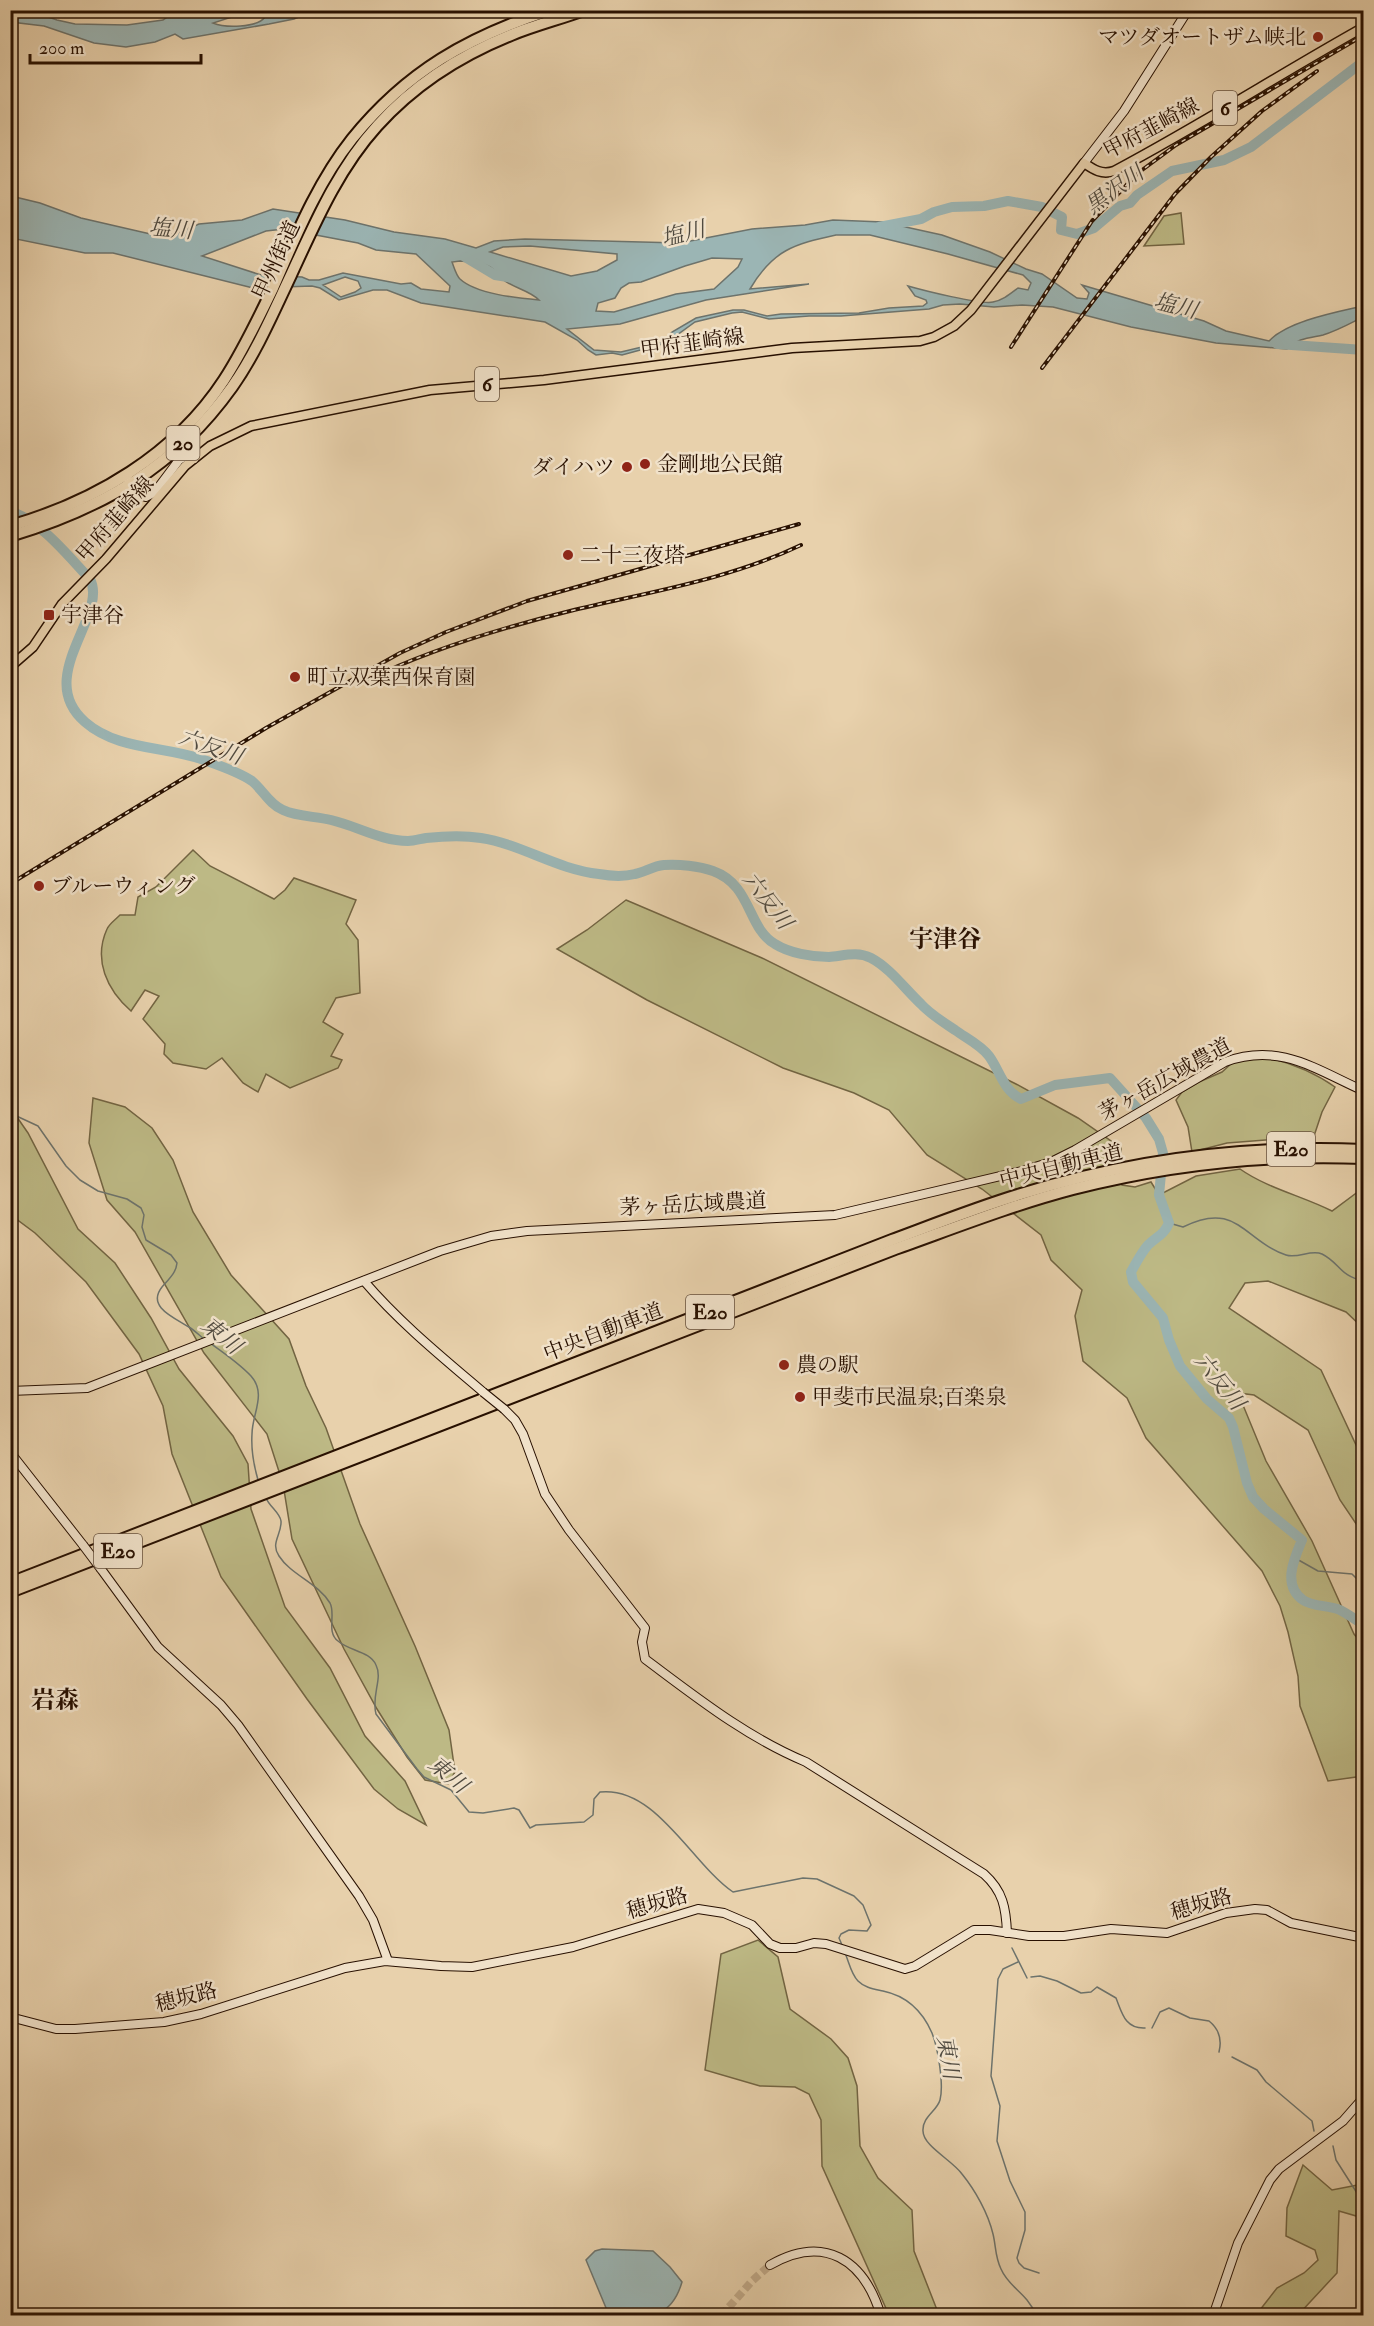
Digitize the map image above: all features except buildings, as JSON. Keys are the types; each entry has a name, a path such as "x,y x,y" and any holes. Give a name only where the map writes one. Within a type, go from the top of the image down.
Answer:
{"highway":[{"name":"甲州街道","path":"263,321 303,222 332,167 370,117 428,66 467,43 506,25 550,10"},
{"name":"甲州街道","path":"10,536 17,528 109,497 128,480 164,460 212,412 232,387 263,321 345,169 378,124 406,98 436,75 471,54 511,35 584,10"},
{"name":"中央自動車道","path":"10,1583 315,1471 892,1240 1021,1194 1111,1175 1219,1158 1304,1149 1364,1150"},
{"name":"中央自動車道","path":"1219,1158 1364,1158"},
{"name":"中央自動車道","path":"10,1592 224,1505"}],"main road":[{"name":"甲府韮崎線","path":"10,667 33,647 53,617 176,476 210,446 251,426 430,390 544,380 792,348 864,343 908,343 934,337 954,326 971,310 1084,163 1098,172 1114,171 1171,141 1364,27"}],"street":[{"path":"1084,163 1124,111 1188,10"},
{"path":"128,480 139,495 146,497 151,495 179,460 184,457 194,459"},
{"name":"茅ヶ岳広域農道","path":"10,1391 87,1388 469,1241 490,1236 595,1227 835,1215 1022,1171 1050,1162 1075,1150 1225,1062 1255,1054 1292,1059 1364,1091"},
{"path":"364,1281 383,1303 429,1347 515,1420 523,1434 544,1494 645,1628 642,1642 645,1659 715,1712 780,1752 806,1762 984,1874 1002,1896 1007,1933"},
{"path":"10,1452 83,1545 158,1647 221,1705 238,1725 359,1896 373,1920 388,1961"},
{"name":"穂坂路","path":"10,2018 56,2029 164,2022 201,2014 345,1968 388,1961 472,1967 573,1947 698,1909 712,1910 752,1925 770,1944 780,1948 796,1948 814,1943 845,1948 905,1969 915,1966 970,1931 982,1929 1029,1936 1064,1936 1112,1929 1167,1933 1226,1913 1255,1909 1267,1910 1291,1923 1364,1938"},
{"path":"1213,2316 1239,2243 1270,2180 1279,2169 1343,2121 1364,2097"},
{"path":"770,2265 784,2257 804,2252 824,2253 840,2258 857,2270 869,2283 881,2316"}],"shaded area":[{"path":"1181,213 1184,244 1144,246 1164,216"},
{"path":"193,850 210,866 274,899 294,878 356,900 346,924 358,940 360,993 336,998 323,1022 343,1034 331,1056 342,1060 338,1068 290,1088 266,1074 258,1092 243,1083 222,1058 206,1069 173,1063 164,1054 165,1044 143,1019 159,996 145,990 131,1011 115,994 102,963 101,952 108,927 120,915 135,915 138,897 156,887"},
{"path":"626,900 762,958 1016,1084 1078,1118 1121,1148 1122,1185 1135,1187 1151,1182 1159,1195 1196,1176 1240,1169 1273,1187 1332,1211 1359,1191 1363,1192 1363,1328 1346,1312 1268,1281 1245,1283 1229,1308 1321,1370 1363,1460 1363,1534 1340,1500 1308,1430 1254,1395 1238,1393 1266,1461 1312,1541 1354,1634 1363,1645 1363,1776 1328,1781 1300,1706 1298,1676 1280,1606 1262,1571 1146,1438 1127,1398 1083,1361 1075,1316 1082,1290 1051,1260 1041,1235 982,1189 927,1155 889,1110 854,1093 783,1068 647,1000 557,949 587,930"},
{"path":"1266,1057 1302,1069 1335,1087 1322,1112 1314,1136 1227,1143 1192,1152 1188,1127 1176,1100 1182,1092 1222,1072 1234,1061"},
{"path":"93,1098 125,1107 152,1128 173,1160 193,1212 231,1275 289,1339 306,1386 326,1428 360,1524 415,1646 449,1730 455,1772 448,1784 425,1780 407,1757 377,1709 344,1649 292,1539 283,1484 267,1434 204,1353 135,1232 107,1200 89,1143"},
{"path":"10,1107 28,1133 78,1229 115,1263 151,1318 179,1369 233,1436 248,1464 251,1509 285,1607 330,1668 365,1736 405,1781 426,1825 398,1809 374,1789 221,1577 172,1454 163,1406 139,1354 86,1282 35,1233 11,1215"},
{"path":"758,1940 778,1957 790,2009 831,2039 848,2058 857,2086 860,2146 878,2178 912,2210 914,2251 939,2315 889,2315 822,2166 821,2120 809,2094 795,2087 760,2086 705,2070 721,1954"},
{"path":"1303,2165 1332,2190 1363,2184 1363,2224 1356,2216 1339,2211 1337,2273 1298,2315 1256,2315 1277,2288 1304,2273 1318,2260 1315,2250 1286,2236 1287,2208"}],"water":[{"path":"11,10 31,11 75,24 127,25 163,20 176,11 221,13 229,10 313,11 294,19 269,24 183,39 175,34 155,42 126,47 94,43 44,26 11,22","holes":["244,13 254,13 265,17 261,21 240,26 213,23"]},
{"path":"11,196 40,203 81,218 159,236 178,233 199,224 242,220 273,209 345,220 394,232 445,239 476,248 494,241 525,239 680,243 752,229 805,225 833,220 883,222 942,235 990,252 1042,274 1077,298 1087,299 1089,293 1082,285 1204,321 1226,331 1269,341 1288,328 1327,314 1363,306 1363,317 1323,335 1300,341 1287,349 1216,343 1131,327 1053,307 1022,305 994,307 960,304 929,309 841,316 769,319 742,312 695,322 666,343 622,355 612,353 596,355 577,340 545,322 421,303 387,290 373,290 339,300 320,288 312,286 253,288 113,253 85,253 11,238","holes":["284,229 358,243 376,250 416,254 450,286 449,292 421,289 411,283 401,284 343,273 319,280 261,275 202,256 266,231","836,235 870,235 1023,275 1031,283 1028,290 1018,288 993,302 938,294 908,286 915,296 926,300 927,303 923,306 859,313 767,316 744,310 733,310 696,318 672,332 663,342 621,352 594,350 567,329 620,324 706,300 809,284 750,289 767,265 776,257 808,242","530,246 617,254 617,260 597,271 571,276 490,252 503,247","712,258 742,259 738,267 714,289 676,294 614,312 596,311 598,303 615,298 621,288 629,283 641,282","452,262 474,262 485,265 506,282 539,300 486,292 467,284 456,273","345,277 358,281 361,288 341,297 323,285"]},
{"path":"602,2249 653,2251 682,2282 670,2305 663,2311 644,2316 609,2315 586,2260 595,2251"}],"waterway":[{"name":"黒沢川","path":"879,227 921,219 934,212 952,207 984,206 1008,201 1042,207 1062,217 1061,230 1077,234 1094,228 1120,206 1130,203 1137,195 1172,171 1224,160 1251,147 1364,61"},
{"name":"塩川","path":"465,257 495,275 513,278"},
{"path":"1277,344 1364,350"},
{"name":"六反川","path":"10,511 22,516 43,531 90,579 93,594 90,610 69,666 67,686 71,704 85,722 111,738 186,755 221,766 252,781 283,810 331,820 388,839 408,841 447,836 481,838 510,845 568,867 608,875 630,875 664,865 689,866 713,871 726,877 735,886 759,928 775,944 794,952 815,956 850,954 871,958 878,962 928,1011 986,1052 1010,1091 1021,1099 1055,1085 1110,1078 1146,1118 1159,1139 1163,1153 1159,1195 1169,1223 1139,1258 1131,1272 1133,1282 1163,1318 1180,1366 1207,1399 1229,1418 1253,1497 1302,1540 1293,1563 1291,1579 1297,1594 1307,1602 1340,1610 1364,1625"},
{"name":"東川","path":"10,1113 38,1126 66,1166 80,1180 98,1191 127,1199 141,1208 144,1215 142,1227 146,1240 171,1255 177,1263 174,1273 158,1294 160,1306 170,1316 191,1328 204,1339"},
{"path":"1169,1223 1183,1227 1201,1220 1216,1218 1228,1220 1286,1255 1322,1254 1344,1273 1364,1281"},
{"name":"東川","path":"210,1343 242,1367 256,1383 258,1404 252,1440 258,1480"},
{"name":"東川","path":"266,1498 281,1521 276,1543 279,1556 290,1569 319,1590 330,1603 334,1637 369,1657 376,1665 378,1670 376,1714 424,1777 451,1790 469,1812 483,1813 514,1808 519,1810 530,1828 536,1825 584,1822 593,1815 594,1799 600,1792 620,1793 656,1813 702,1863 733,1892 803,1878 817,1879 854,1896 863,1905 871,1925 867,1931 849,1930 841,1934 839,1938 842,1945"},
{"path":"1295,1558 1318,1571 1352,1574 1364,1586"},
{"path":"1012,1948 1027,1978"},
{"name":"東川","path":"845,1953 858,1981 870,1988 899,1996 913,2005 924,2017 932,2033 941,2076 940,2100 923,2126 924,2137 972,2187 988,2218 1003,2274 1027,2300 1037,2316"},
{"path":"1018,1962 1003,1969 998,1979 991,2076 1000,2106 997,2141 1010,2181 1025,2212 1025,2230 1017,2258 1024,2268 1039,2273"},
{"path":"1031,1977 1040,1976 1057,1981 1081,1993 1091,1992 1097,1987 1116,1998 1129,2023 1138,2028 1145,2028"},
{"path":"1152,2028 1160,2012 1169,2008 1190,2018 1209,2021 1219,2035 1219,2052"},
{"path":"1232,2057 1257,2070 1266,2082 1312,2121 1314,2131"},
{"path":"1333,2146 1336,2160 1364,2204"}],"tunnel":[{"path":"721,2316 752,2281 770,2265"}],"railway":[{"path":"1011,347 1092,221 1138,173 1176,145 1364,35"},
{"path":"1042,368 1175,194 1211,157 1262,111 1317,71"},
{"path":"10,884 266,728 400,653 446,632 527,601 799,524"},
{"path":"367,680 441,649 492,632 716,576 801,545"}],"place":[{"name":"マツダオートザム峡北","path":"1318,37"},
{"name":"金剛地公民館","path":"645,464"},
{"name":"ダイハツ","path":"627,467"},
{"name":"二十三夜塔","path":"568,555"},
{"name":"宇津谷","path":"49,615"},
{"name":"町立双葉西保育園","path":"295,677"},
{"name":"ブルーウィング","path":"39,886"},
{"name":"農の駅","path":"784,1365"},
{"name":"甲斐市民温泉;百楽泉","path":"800,1397"}],"district":[{"name":"宇津谷","path":"945,939"},
{"name":"岩森","path":"55,1700"}]}
